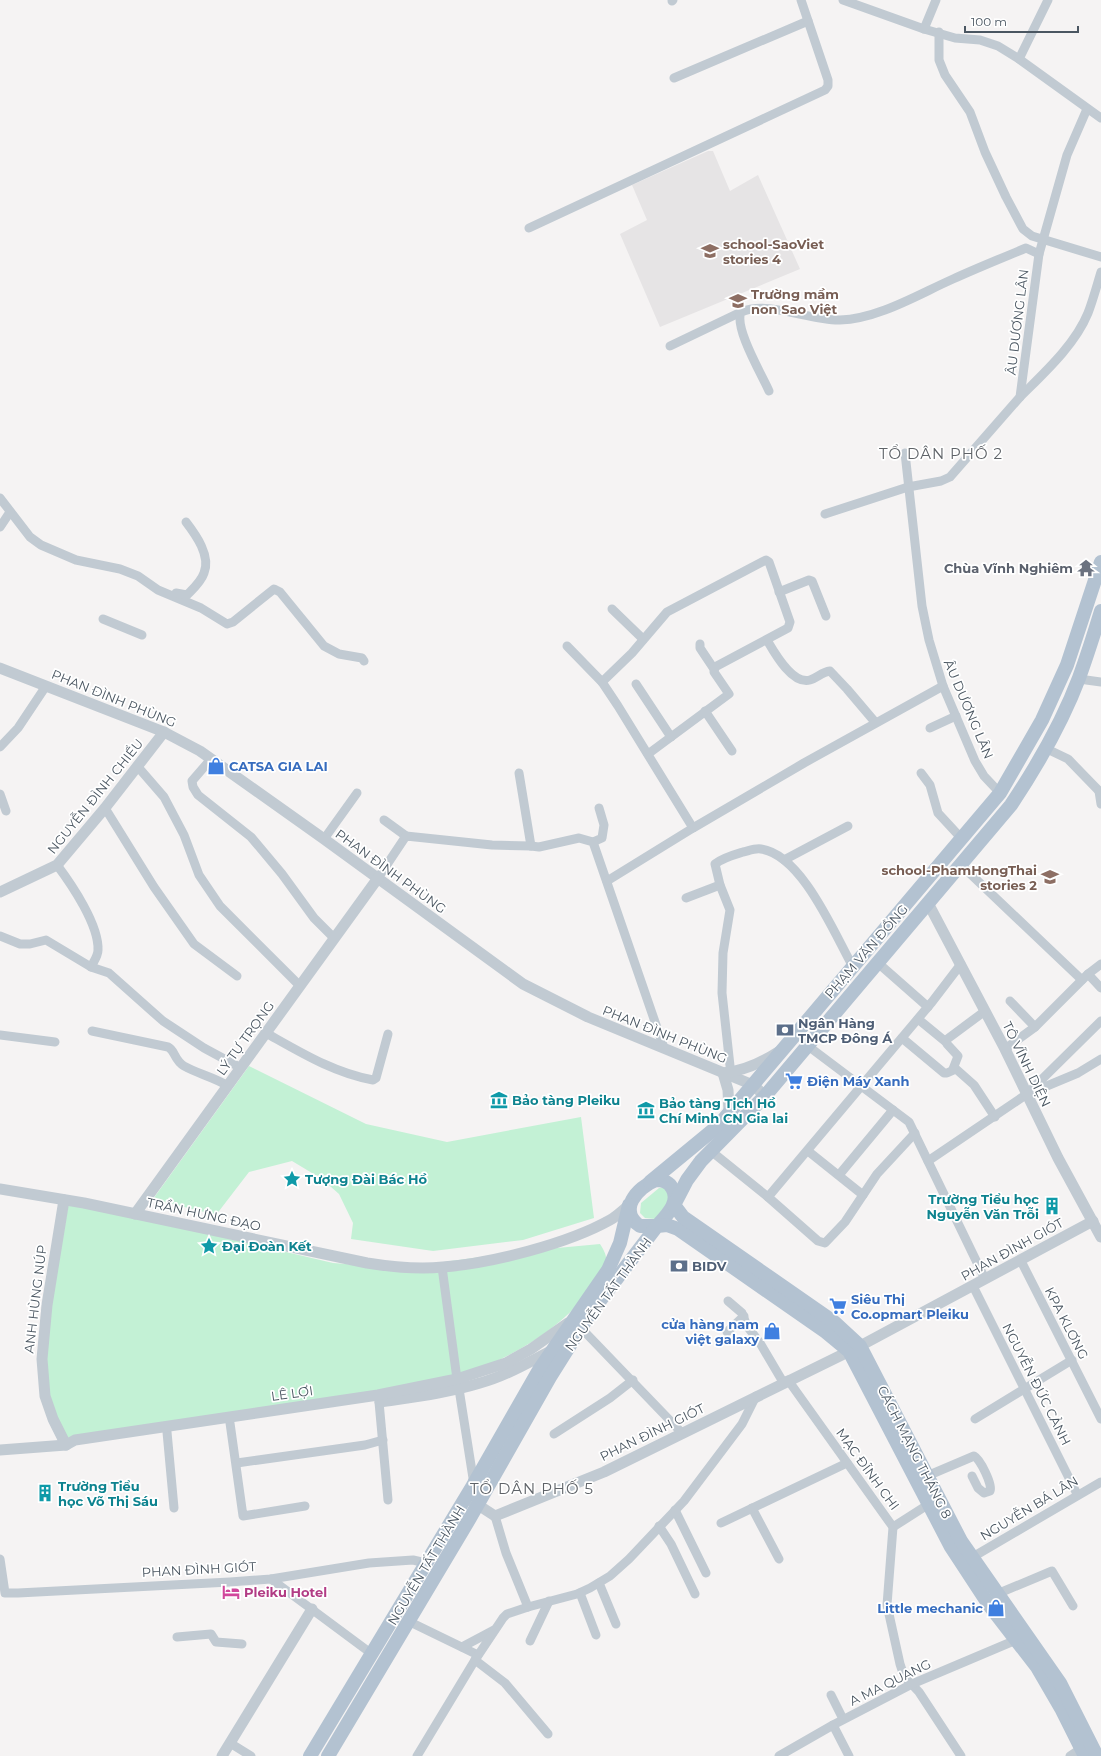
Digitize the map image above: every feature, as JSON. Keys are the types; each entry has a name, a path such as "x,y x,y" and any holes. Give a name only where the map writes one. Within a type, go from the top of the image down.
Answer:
{"main road":[{"name":"PHẠM VĂN ĐỒNG","path":"650,1182 691,1150 718,1126 852,965 1000,793 1042,720 1064,672 1101,562"},
{"name":"PHẠM VĂN ĐỒNG","path":"674,1204 688,1180 710,1151 765,1096 1010,805 1029,778 1079,679 1101,611"},
{"path":"916,892 928,903"},
{"path":"661,1180 670,1185 675,1194 674,1204 657,1226 646,1227 635,1223 629,1212 629,1205 636,1194 650,1182 661,1180"},
{"name":"CÁCH MẠNG THÁNG 8","path":"674,1204 683,1217 834,1322 854,1348 927,1476 960,1541 982,1595 1060,1683 1097,1756"},
{"name":"NGUYỄN TẤT THÀNH","path":"310,1756 426,1563 472,1497 550,1377 615,1256 629,1205"},
{"name":"CÁCH MẠNG THÁNG 8","path":"657,1226 667,1225 678,1229 826,1332 854,1348 929,1504 967,1561 997,1594 1084,1752"},
{"name":"NGUYỄN TẤT THÀNH","path":"328,1756 408,1621 539,1370 555,1349 577,1328 657,1226"},
{"path":"555,1349 577,1328"}],"street":[{"path":"529,228 825,90 828,86 828,80 801,0"},
{"path":"843,0 924,29 939,32 955,38 980,40 992,44 1019,59 1101,118"},
{"path":"924,29 936,0"},
{"path":"1019,59 1048,0"},
{"path":"674,78 808,21"},
{"path":"939,32 939,60 945,75 970,112 985,152 1023,229 1032,236 1043,238 1101,257"},
{"name":"ÂU DƯƠNG LÂN","path":"1020,397 1038,254 1067,155 1087,109"},
{"path":"670,346 741,312 751,309 765,308 840,320 867,316 910,300 952,279 1026,248 1038,254"},
{"path":"824,514 908,486 942,481 955,472 1020,397 1056,360 1072,339 1088,314 1101,272"},
{"path":"741,312 739,322 743,335 770,391"},
{"name":"ÂU DƯƠNG LÂN","path":"905,452 922,606 929,640 942,686 975,761 984,776 1000,793"},
{"path":"0,498 30,537 41,545 76,560 120,569 145,580 158,590 201,608 227,624 233,622 274,589 280,592 324,646 335,653 362,658 364,661"},
{"path":"0,527 10,512"},
{"path":"145,580 150,580 186,596 200,580 204,573 205,556 197,538 186,522"},
{"path":"602,682 628,657 667,612 764,561 769,562 790,625 788,628 714,669"},
{"path":"779,592 812,581 826,616"},
{"path":"612,610 643,639"},
{"path":"103,619 142,635"},
{"path":"767,640 779,661 797,677 809,680 830,671 875,722"},
{"path":"648,754 729,694 703,653 700,644"},
{"path":"567,646 602,682 693,828"},
{"name":"PHAN ĐÌNH PHÙNG","path":"0,668 164,732 212,760 324,839 523,984 588,1017 753,1085 765,1096"},
{"path":"1079,679 1101,682"},
{"path":"636,684 671,737"},
{"path":"0,747 18,728 46,686"},
{"path":"607,881 693,828 875,722 942,686"},
{"path":"705,711 732,751"},
{"path":"930,728 956,716"},
{"name":"NGUYỄN ĐÌNH CHIỂU","path":"0,892 57,865 138,767 164,732"},
{"path":"1045,748 1068,759 1100,792 1101,804"},
{"path":"212,760 192,781 193,787 198,795 251,837 282,874 314,918 334,938"},
{"path":"138,767 164,797 184,835 199,875 220,906 300,986"},
{"path":"519,773 530,846"},
{"path":"921,773 930,785 938,813 962,839"},
{"path":"324,839 357,793"},
{"path":"0,794 6,811"},
{"path":"105,808 154,887 194,944 237,976"},
{"path":"592,842 602,838 604,832 599,808"},
{"path":"384,820 406,836 492,845 539,847 579,838 587,839 592,842 607,881 664,1048"},
{"path":"784,860 848,826"},
{"path":"378,878 406,836"},
{"path":"729,1112 728,1074 722,993 723,953 730,910 720,885 715,864 732,855 760,849 774,853 784,860 800,877 826,913 838,941 852,965"},
{"path":"57,865 78,894 96,934 97,956 91,967"},
{"path":"961,865 1085,977 1101,988"},
{"name":"LÝ TỰ TRỌNG","path":"135,1214 378,878"},
{"path":"686,898 720,885"},
{"name":"TÔ VĨNH DIỆN","path":"928,903 1005,1049 1058,1158 1101,1237"},
{"path":"0,936 20,944 30,944 46,940 91,967 109,973 163,1021 204,1048 241,1068"},
{"path":"878,963 928,1008"},
{"path":"768,1197 928,1008 961,964"},
{"path":"1005,1049 1035,1027 1085,977 1101,964"},
{"path":"1010,1001 1035,1027"},
{"path":"946,1042 947,1038 985,1011"},
{"path":"902,1038 944,1072 947,1073 953,1069 958,1056 946,1042 918,1019"},
{"path":"928,1161 1027,1094 1101,1021"},
{"path":"92,1031 168,1047 173,1050 176,1060 183,1066 213,1077 228,1086"},
{"path":"266,1033 312,1059 362,1078 373,1080 376,1078 388,1034"},
{"path":"0,1035 55,1042"},
{"path":"808,1046 909,1122 985,1279"},
{"path":"728,1074 752,1066 785,1047"},
{"path":"1027,1094 1078,1072 1101,1059"},
{"path":"953,1069 956,1069 974,1085 995,1117"},
{"path":"728,1074 755,1074 766,1070"},
{"path":"839,1175 893,1110"},
{"path":"710,1151 768,1197 822,1243 826,1243 835,1234 877,1174 914,1133"},
{"path":"808,1151 863,1195"},
{"name":"TRẦN HƯNG ĐẠO","path":"0,1189 135,1214 367,1263 398,1268 442,1267 525,1251 571,1236 611,1220 629,1205"},
{"name":"ANH HÙNG NÚP","path":"64,1200 47,1305 42,1359 46,1396 53,1419 66,1445"},
{"name":"PHAN ĐÌNH GIÓT","path":"495,1516 604,1472 854,1348 1021,1261 1093,1221"},
{"name":"KPA KLƠNG","path":"1021,1261 1101,1419"},
{"path":"442,1267 473,1478 472,1497 495,1516 506,1553 528,1606"},
{"name":"NGUYỄN ĐỨC CẢNH","path":"973,1286 1077,1494"},
{"path":"727,1332 744,1316 728,1301"},
{"name":"MẠC ĐĨNH CHI","path":"744,1316 747,1326 893,1527 887,1605 900,1664 904,1676 919,1692 961,1756"},
{"path":"577,1328 633,1380 682,1433"},
{"name":"LÊ LỢI","path":"0,1450 66,1445 75,1440 230,1420 378,1395 458,1384 506,1364 531,1349 577,1328"},
{"path":"66,1445 76,1446 168,1432 230,1420 379,1402 458,1384 496,1378 555,1349"},
{"path":"975,1419 1072,1360"},
{"path":"554,1434 610,1398 633,1380"},
{"path":"418,1756 495,1629 507,1614 528,1606 580,1593 599,1583 634,1555 659,1526 676,1510 742,1424 756,1396"},
{"path":"379,1402 388,1500"},
{"path":"230,1420 237,1464 241,1506 244,1516 305,1506"},
{"path":"168,1432 174,1508"},
{"path":"237,1464 365,1445 383,1440"},
{"path":"927,1476 974,1456 978,1460 991,1484 990,1491 984,1493 980,1491 972,1476"},
{"path":"721,1523 847,1463"},
{"name":"NGUYỄN BÁ LÂN","path":"967,1561 1077,1494 1101,1482"},
{"path":"893,1527 929,1504"},
{"path":"752,1508 779,1559"},
{"path":"676,1510 706,1573"},
{"path":"659,1526 671,1544 695,1594"},
{"name":"PHAN ĐÌNH GIÓT","path":"0,1559 5,1593 230,1582 271,1578 370,1563 413,1560 426,1563"},
{"path":"997,1594 1052,1571 1073,1606"},
{"path":"271,1578 372,1654"},
{"path":"599,1583 616,1624"},
{"path":"580,1593 596,1634"},
{"path":"530,1641 549,1601"},
{"path":"222,1756 312,1609"},
{"path":"408,1621 462,1647 477,1658 505,1683 548,1734"},
{"path":"462,1647 495,1629"},
{"path":"177,1637 211,1634 216,1642 242,1644"},
{"name":"A MA QUANG","path":"779,1756 844,1719 912,1684 1022,1639"},
{"path":"831,1696 844,1719"},
{"path":"833,1725 849,1756"},
{"path":"230,1743 251,1756"},
{"path":"1070,1756 1084,1752"}],"shaded area":[{"name":"school-SaoViet stories 4","path":"708,151 713,151 730,191 758,175 800,269 660,327 620,234 647,220 632,185"}],"green space":[{"path":"249,1066 366,1124 447,1142 581,1117 594,1218 523,1240 433,1251 351,1239 353,1223 339,1194 322,1179 292,1161 249,1172 216,1215 153,1199"},
{"path":"659,1188 665,1188 671,1199 655,1219 645,1218 640,1213 641,1203"},
{"name":"Đại Đoàn Kết","path":"69,1201 333,1263 399,1268 525,1251 600,1244 606,1256 606,1262 600,1276 579,1303 548,1331 514,1352 457,1379 66,1445 53,1419 42,1359"}],"place":[{"name":"school-SaoViet stories 4","path":"710,251"},
{"name":"Trường mầm non Sao Việt","path":"738,301"},
{"name":"Chùa Vĩnh Nghiêm","path":"1086,568"},
{"name":"CATSA GIA LAI","path":"216,766"},
{"name":"school-PhamHongThai stories 2","path":"1050,877"},
{"name":"Ngân Hàng TMCP Đông Á","path":"785,1030"},
{"name":"Điện Máy Xanh","path":"794,1081"},
{"name":"Bảo tàng Pleiku","path":"499,1100"},
{"name":"Bảo tàng Tịch Hồ Chí Minh CN Gia lai","path":"646,1110"},
{"name":"Tượng Đài Bác Hồ","path":"292,1179"},
{"name":"Trường Tiểu học Nguyễn Văn Trỗi","path":"1052,1206"},
{"name":"Đại Đoàn Kết","path":"209,1246"},
{"name":"BIDV","path":"679,1266"},
{"name":"Siêu Thị Co.opmart Pleiku","path":"838,1306"},
{"name":"cửa hàng nam việt galaxy","path":"772,1331"},
{"name":"Trường Tiểu học Võ Thị Sáu","path":"45,1493"},
{"name":"Pleiku Hotel","path":"231,1592"},
{"name":"Little mechanic","path":"996,1608"}],"district":[{"name":"TỔ DÂN PHỐ 2","path":"941,453"},
{"name":"TỔ DÂN PHỐ 5","path":"532,1488"}]}
